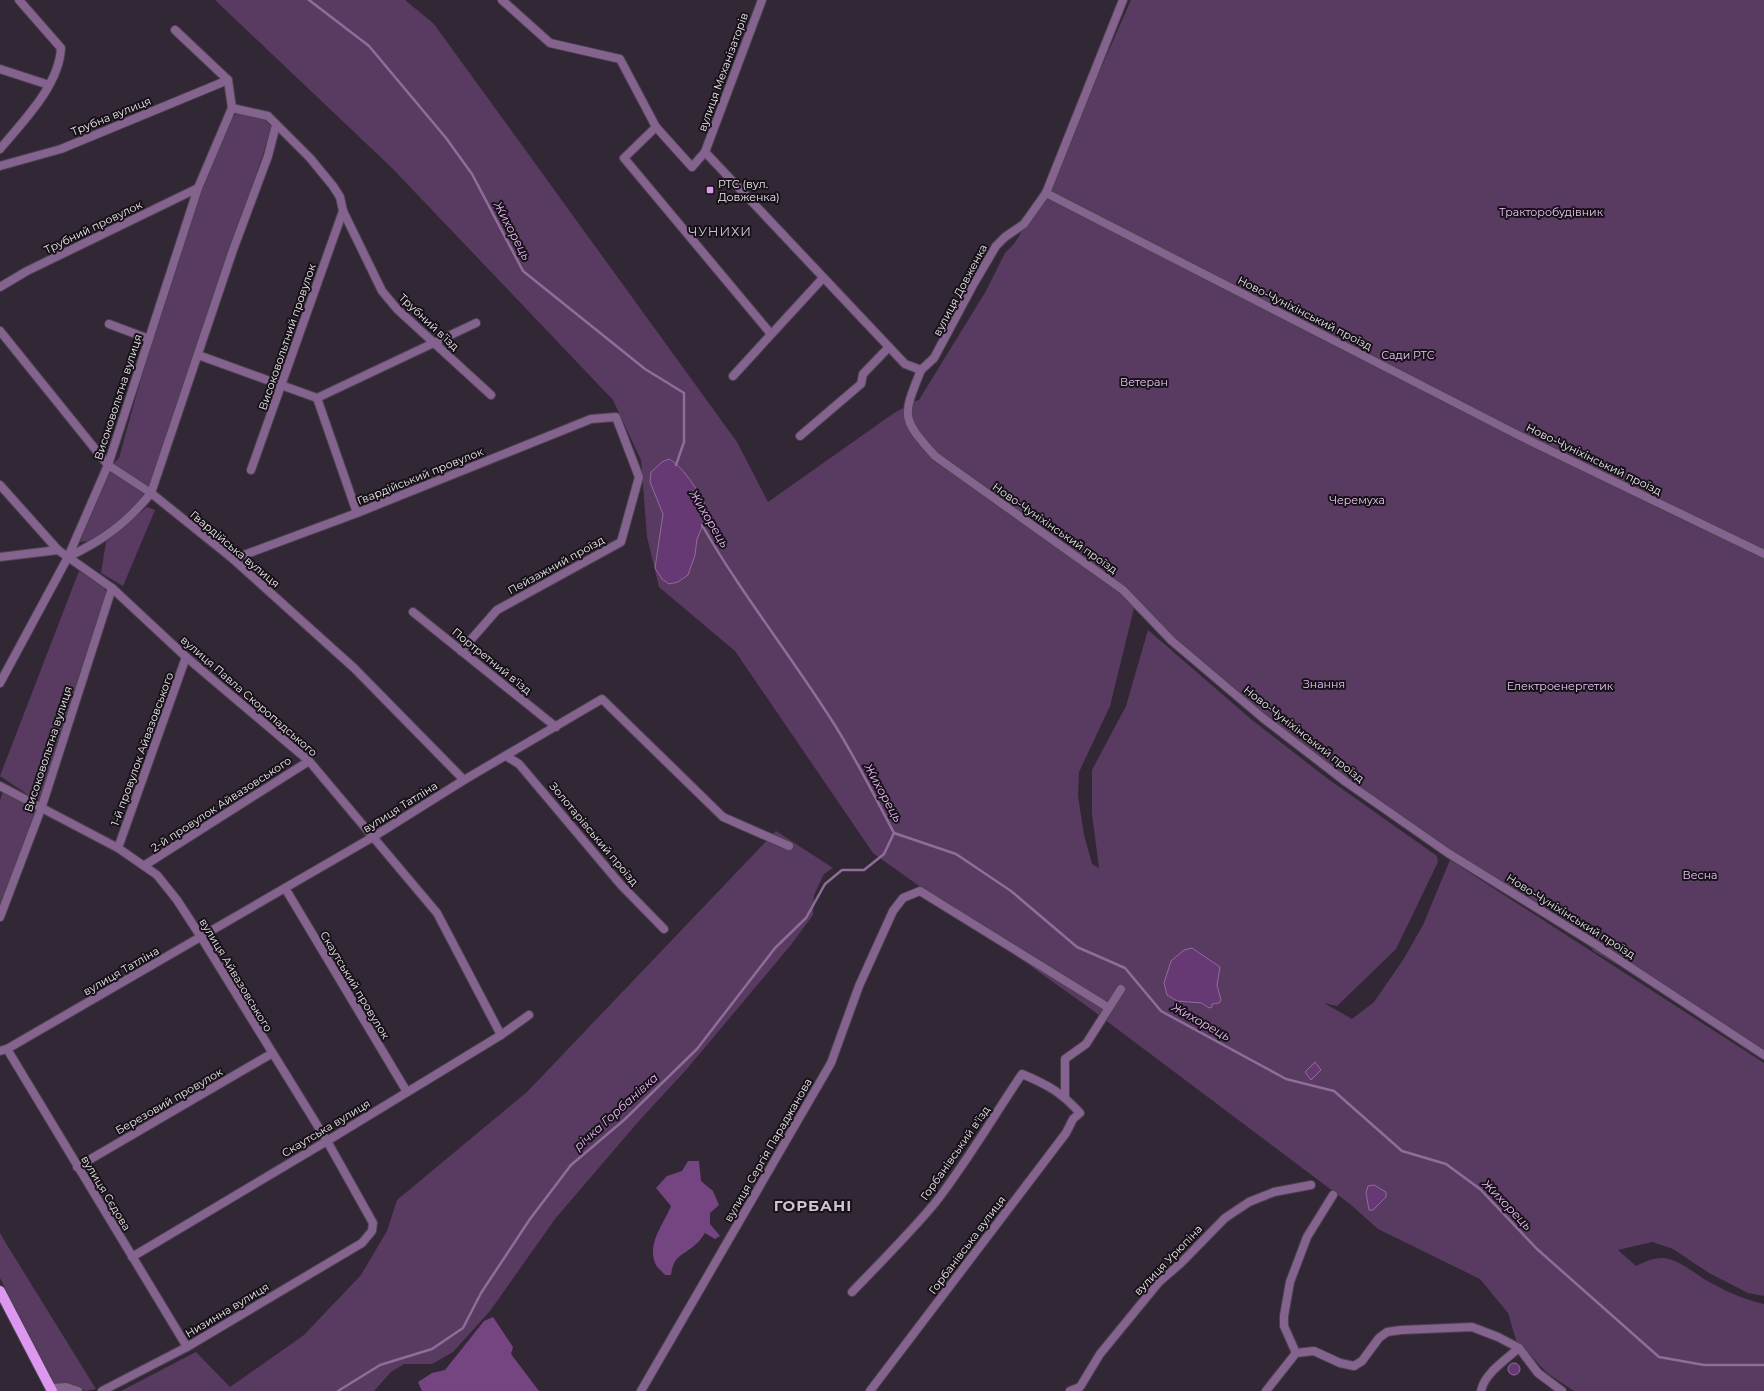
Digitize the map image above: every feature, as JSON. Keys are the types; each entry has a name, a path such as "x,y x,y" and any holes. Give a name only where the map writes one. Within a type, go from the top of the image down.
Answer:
{"main road":[{"path":"0,1291 51,1390"}],"street":[{"path":"0,149 37,106 60,62 61,48 19,0"},
{"path":"502,0 550,44 620,59 656,127 692,167 705,152 905,364 921,370"},
{"name":"вулиця Механізаторів","path":"705,152 762,0"},
{"path":"1046,193 1123,0"},
{"path":"175,30 228,80 232,108"},
{"path":"0,69 48,85"},
{"name":"Трубна вулиця","path":"0,166 61,148 228,80"},
{"name":"Трубний в’їзд","path":"232,108 268,116 310,158 340,197 343,211 382,291 397,309 435,342 491,395"},
{"name":"Високовольтна вулиця","path":"0,683 68,557 108,465 198,188 232,108"},
{"path":"68,557 105,537 135,513 151,493 233,250 268,156 276,125"},
{"path":"656,127 624,158 771,334"},
{"name":"Трубний провулок","path":"0,287 27,271 198,188"},
{"name":"вулиця Довженка","path":"921,370 934,358 946,339 973,285 996,246 1005,237 1024,224 1046,193"},
{"name":"Ново-Чуніхінський проїзд","path":"1046,193 1520,436 1764,554"},
{"name":"Високовольтний провулок","path":"251,470 282,387 343,211"},
{"path":"733,376 823,278"},
{"path":"198,355 282,387 317,398 476,323"},
{"path":"109,324 149,339"},
{"name":"Гвардійська вулиця","path":"0,331 108,465 151,493 233,559 354,668 464,780"},
{"path":"800,436 861,384 863,374 889,347"},
{"name":"Ново-Чуніхінський проїзд","path":"921,370 907,404 908,422 919,438 935,456 1123,590 1172,641 1263,718 1346,782 1448,852 1596,944 1764,1055"},
{"path":"317,398 357,513"},
{"name":"Гвардійський провулок","path":"233,559 357,513 591,419 616,417"},
{"name":"Пейзажний проїзд","path":"461,651 497,610 621,542 639,477 616,417"},
{"name":"вулиця Павла Скоропадського","path":"0,485 58,550 112,588 186,657 309,761 437,913 501,1035"},
{"path":"0,557 58,550"},
{"name":"Високовольтна вулиця","path":"0,917 41,809 112,588"},
{"name":"Портретний в'їзд","path":"413,612 556,727"},
{"name":"1-й провулок Айвазовського","path":"118,848 186,657"},
{"name":"вулиця Татліна","path":"4,1050 373,837 464,780 602,699 724,816 789,846"},
{"name":"Золотарівський проїзд","path":"506,756 519,764 621,885 664,929"},
{"name":"2-й провулок Айвазовського","path":"144,865 309,761"},
{"name":"вулиця Айвазовського","path":"0,787 118,848 144,865 157,876 177,900 327,1141 373,1223 372,1231 362,1243"},
{"name":"Скаутський провулок","path":"285,888 407,1092"},
{"name":"вулиця Сергія Параджанова","path":"641,1391 831,1063 860,986 893,911 903,898 920,891 1109,1008"},
{"path":"1065,1096 1065,1059 1086,1044 1120,989"},
{"name":"Скаутська вулиця","path":"132,1257 501,1035 529,1015"},
{"name":"вулиця Сєдова","path":"4,1050 187,1347"},
{"name":"Березовий провулок","path":"77,1167 272,1054"},
{"name":"Горбанівський в'їзд","path":"852,1292 904,1238 935,1202 962,1166 1022,1074 1044,1083 1065,1096 1080,1113"},
{"name":"Горбанівська вулиця","path":"870,1391 1066,1133 1073,1119 1080,1113"},
{"name":"вулиця Урюпіна","path":"1070,1391 1080,1387 1100,1354 1159,1282 1181,1263 1225,1218 1249,1202 1274,1192 1311,1185"},
{"path":"1296,1353 1284,1326 1284,1316 1290,1282 1307,1237 1333,1195"},
{"name":"Низинна вулиця","path":"102,1391 187,1347 362,1243"},
{"path":"1266,1391 1296,1353 1314,1351 1340,1363 1354,1366 1362,1361 1380,1338 1387,1332 1472,1327 1498,1337 1519,1348 1538,1373 1553,1388 1562,1391"},
{"path":"1481,1391 1482,1386 1492,1372 1519,1348"},
{"path":"51,1390 66,1387 74,1388 78,1391"}],"green space":[{"name":"Сади РТС","path":"215,0 405,0 434,24 737,442 768,502 894,413 907,406 907,404 919,400 986,291 1005,253 1014,244 1046,193 1131,0 1764,0 1764,1055 1701,1013 1592,950 1595,944 1348,783 1351,773 1346,782 1189,655 1135,604 1110,706 1079,772 1078,796 1084,835 1092,864 1099,868 1092,814 1092,770 1126,706 1148,630 1252,720 1328,779 1437,856 1438,862 1396,949 1337,1006 1324,1003 1352,1019 1374,1002 1403,960 1423,925 1450,860 1764,1063 1764,1296 1748,1293 1709,1273 1673,1249 1652,1242 1618,1250 1636,1266 1656,1259 1665,1258 1673,1260 1704,1279 1740,1297 1764,1304 1764,1391 1574,1391 1547,1373 1516,1340 1508,1313 1480,1279 1378,1229 1350,1204 1088,1007 873,853 735,651 659,587 647,537 641,460 613,400 392,168"},
{"path":"241,111 260,116 272,127 148,493 133,511 95,540 80,542 113,464 119,458 152,339 199,195 230,118"},
{"path":"147,507 155,510 123,586 101,573 106,542"},
{"path":"79,571 104,587 107,595 39,802 0,776"},
{"path":"3,791 36,812 0,910 0,801"},
{"path":"776,831 833,868 824,874 814,895 813,915 790,946 686,1070 638,1122 555,1219 490,1311 453,1352 432,1364 404,1364 391,1372 374,1391 121,1391 196,1352 230,1387 304,1335 361,1275 387,1231 397,1200 527,1092"},
{"path":"0,1233 96,1389 85,1391 73,1384 54,1383 0,1278"}],"shaded area":[{"path":"669,459 687,475 706,506 708,513 697,539 695,555 688,575 678,582 669,584 662,579 655,568 663,514 650,482 651,472 662,462"},
{"path":"1192,948 1220,967 1217,985 1221,1000 1219,1003 1212,1004 1212,1007 1209,1008 1202,1003 1177,1001 1167,995 1164,983 1171,961 1184,950"},
{"path":"1315,1062 1321,1070 1311,1080 1305,1072"},
{"path":"688,1161 699,1161 701,1181 713,1191 719,1205 710,1213 710,1224 720,1236 715,1239 705,1233 696,1244 676,1260 672,1268 671,1275 665,1275 656,1264 653,1255 653,1248 657,1233 671,1206 656,1188 667,1176 682,1171"},
{"path":"1374,1185 1386,1192 1386,1197 1373,1210 1369,1210 1366,1193 1368,1186"},
{"path":"493,1317 513,1347 511,1354 539,1391 422,1391 418,1382 432,1373 445,1370 484,1321"},
{"path":"1516,1363 1519,1364 1519,1374 1512,1375 1509,1374 1508,1367 1509,1364"}],"waterway":[{"name":"Жихорець","path":"309,0 369,46 446,138 472,174 523,271 645,369 684,393 684,442 676,465"},
{"name":"Жихорець","path":"702,525 717,551 820,701 859,766 894,833 956,854 1011,891 1077,947 1125,968 1161,1011 1286,1079 1334,1091 1402,1151 1446,1164 1480,1189 1537,1249 1659,1357 1704,1365 1764,1365"},
{"name":"річка Горбанівка","path":"338,1391 380,1365 432,1349 463,1328 481,1293 530,1219 571,1165 624,1120 697,1049 775,948 806,918 825,884 842,870 864,870 884,854 894,833"}],"place":[{"name":"РТС (вул. Довженка)","path":"710,190"}],"district":[{"name":"ЧУНИХИ","path":"720,231"},
{"name":"ГОРБАНІ","path":"813,1206"}],"park label":[{"name":"Тракторобудівник","path":"1551,212"},
{"name":"Ветеран","path":"1144,382"},
{"name":"Черемуха","path":"1357,500"},
{"name":"Знання","path":"1324,684"},
{"name":"Електроенергетик","path":"1560,686"},
{"name":"Весна","path":"1700,875"}]}
